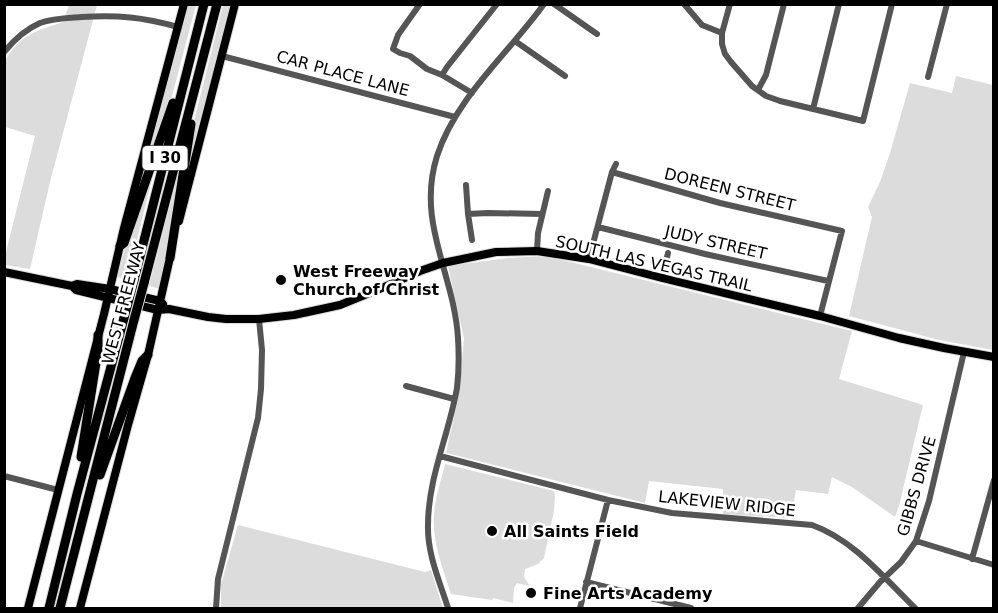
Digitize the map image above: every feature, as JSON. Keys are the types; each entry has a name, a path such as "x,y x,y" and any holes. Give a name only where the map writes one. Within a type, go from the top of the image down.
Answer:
{"highway":[{"name":"WEST FREEWAY","path":"139,281 204,4"},
{"name":"WEST FREEWAY","path":"49,609 77,494 129,319 217,4"},
{"path":"120,246 124,243 168,120 187,51 196,37"},
{"path":"170,258 196,98 195,87"},
{"name":"WEST FREEWAY","path":"60,609 89,496 129,319"},
{"path":"77,494 77,478 98,350 98,335"},
{"path":"89,496 142,361 148,355"}],"main road":[{"name":"WEST FREEWAY","path":"28,609 184,4"},
{"name":"WEST FREEWAY","path":"148,355 170,258 235,4"},
{"name":"SOUTH LAS VEGAS TRAIL","path":"159,305 208,317 259,319 294,315 340,304 442,263 496,252 537,251 589,259 820,315 899,338 993,357"},
{"path":"4,272 72,286 77,284 110,289 159,305"},
{"path":"72,286 76,290 108,298 159,305"},
{"path":"80,609 148,355"}],"street":[{"path":"441,75 497,4"},
{"path":"448,609 433,560 428,531 429,504 454,399 459,365 457,322 432,221 430,200 433,172 445,135 455,117 544,4"},
{"path":"554,4 597,34"},
{"path":"684,4 702,25 722,33"},
{"path":"729,4 722,33 725,54 758,90 780,101 863,121 892,4"},
{"path":"758,90 766,75 784,4"},
{"path":"813,109 839,4"},
{"path":"928,77 947,4"},
{"path":"417,5 398,35 393,49 410,56 427,69 472,93"},
{"path":"5,50 19,36 34,26 64,18 126,16 178,27"},
{"path":"515,41 565,76"},
{"name":"CAR PLACE LANE","path":"222,56 455,117"},
{"path":"589,259 616,164"},
{"name":"DOREEN STREET","path":"612,172 720,203 842,231 828,281"},
{"path":"466,185 472,240"},
{"path":"537,251 538,233 548,191"},
{"path":"468,214 542,214"},
{"name":"JUDY STREET","path":"598,227 705,254 828,281"},
{"path":"662,278 668,253"},
{"path":"820,315 828,281"},
{"path":"216,609 218,579 258,418 262,350 259,319"},
{"name":"GIBBS DRIVE","path":"858,609 901,562 915,541 929,501 964,352"},
{"path":"406,386 454,399"},
{"name":"LAKEVIEW RIDGE","path":"440,456 608,500 689,516 812,525 839,538 863,557 915,609"},
{"path":"4,476 58,490"},
{"path":"972,559 993,480"},
{"path":"580,609 608,500"},
{"path":"915,541 993,566"},
{"path":"586,582 691,609"}],"shaded area":[{"path":"69,5 97,5 50,182 30,269 5,265 5,256 35,136 5,127 4,63 16,46 29,35 63,22"},
{"path":"186,5 196,5 162,134 137,194"},
{"path":"223,5 233,5 182,196 194,121"},
{"path":"956,76 993,85 993,350 939,340 849,316 872,217 868,207 890,153 910,83 952,93"},
{"path":"184,150 171,237 160,289 149,286"},
{"path":"157,159 127,280 117,277 127,240"},
{"path":"546,256 852,331 839,379 923,405 895,517 852,487 832,477 828,494 796,490 791,518 723,514 723,489 649,481 645,503 446,453 458,399 464,339 448,266 507,258"},
{"name":"All Saints Field","path":"445,464 554,491 554,511 544,558 538,564 525,569 524,577 530,586 517,583 514,588 513,603 493,598 492,600 451,594 439,555 434,526 436,503"},
{"path":"238,525 425,572 431,570 443,608 221,608 221,584"}],"place":[{"name":"West Freeway Church of Christ","path":"281,280"},
{"name":"All Saints Field","path":"492,531"},
{"name":"Fine Arts Academy","path":"531,593"}]}
